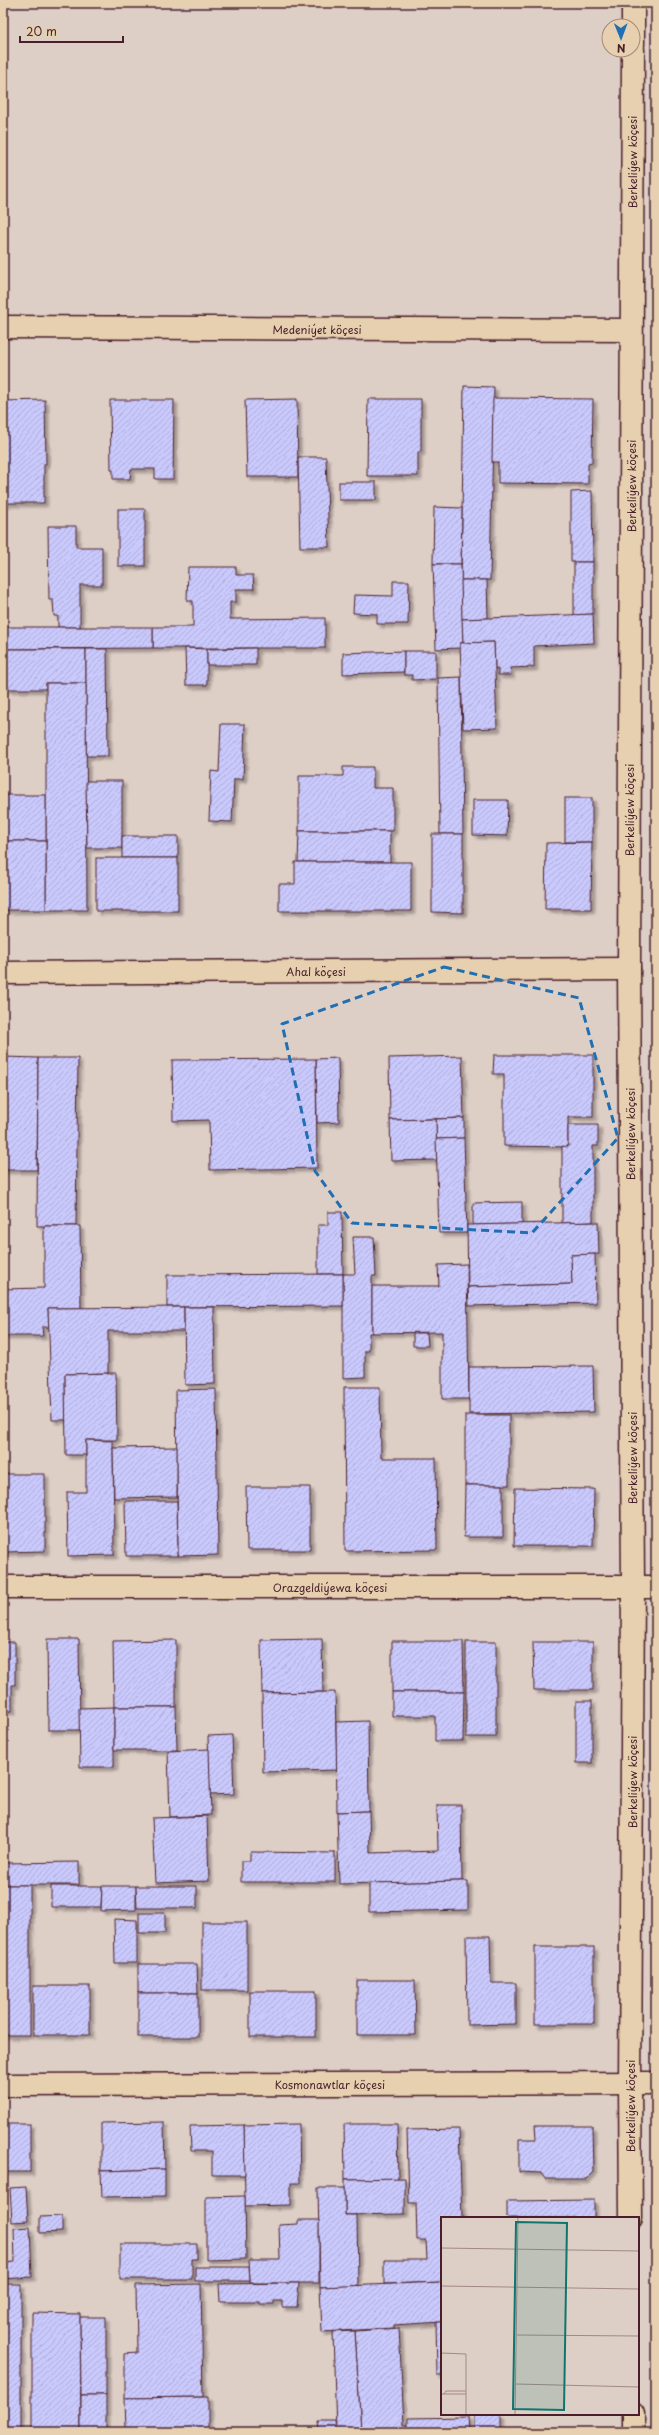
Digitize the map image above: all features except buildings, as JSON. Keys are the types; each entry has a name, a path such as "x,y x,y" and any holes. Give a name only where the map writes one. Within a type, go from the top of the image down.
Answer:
{"street":[{"path":"633,3 633,18"},
{"name":"Berkeliýew köçesi","path":"631,2217 630,2084 633,1587 629,969 633,58"},
{"name":"Medeniýet köçesi","path":"3,327 631,330"},
{"name":"Ahal köçesi","path":"3,973 629,969"},
{"name":"Orazgeldiýewa köçesi","path":"3,1587 656,1587"},
{"name":"Kosmonawtlar köçesi","path":"3,2085 656,2083"},
{"path":"633,2415 633,2432"}],"highlighted area":[{"path":"444,967 579,998 618,1138 532,1233 352,1223 315,1171 282,1024"}]}
